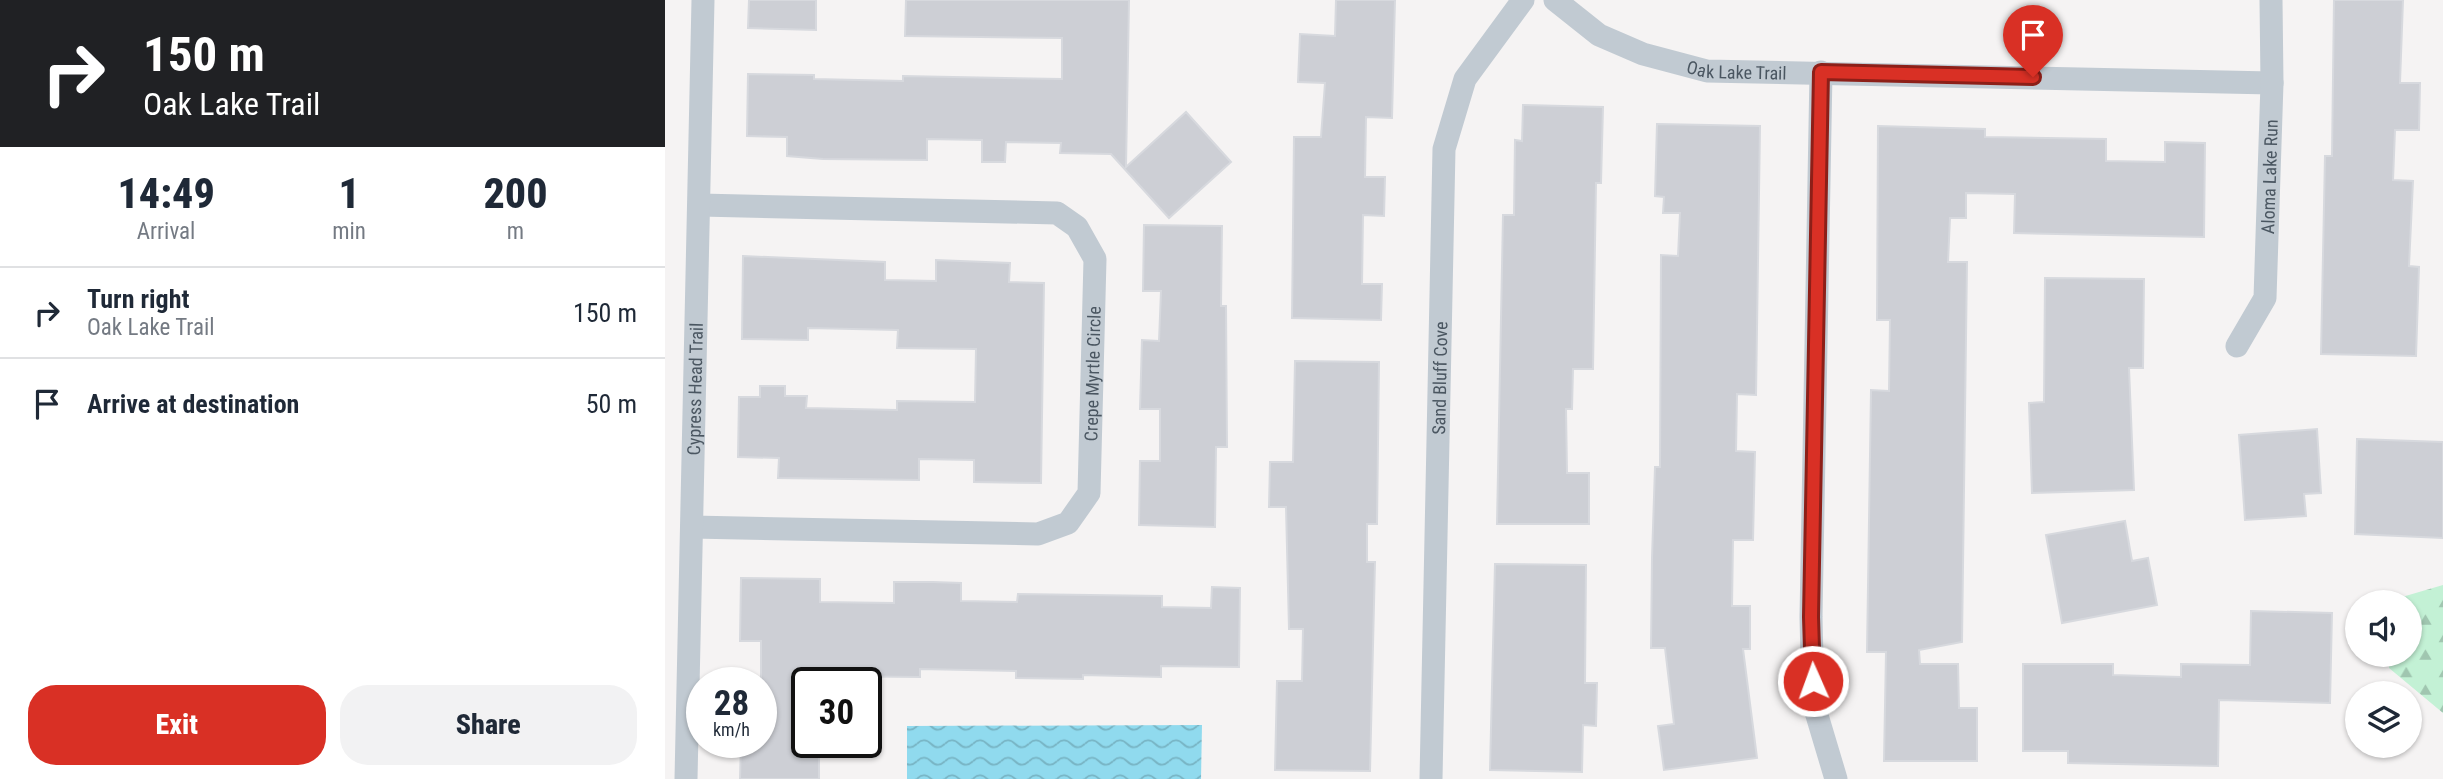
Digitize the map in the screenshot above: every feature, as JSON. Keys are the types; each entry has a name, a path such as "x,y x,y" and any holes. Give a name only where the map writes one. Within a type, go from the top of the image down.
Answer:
{"street":[{"name":"Cypress Head Trail","path":"685,779 701,205 703,0"},
{"name":"Sand Bluff Cove","path":"1431,779 1444,149 1465,79 1523,0"},
{"name":"Oak Lake Trail","path":"1555,0 1599,34 1643,54 1707,71 2272,83"},
{"name":"Aloma Lake Run","path":"2237,346 2265,298 2272,83 2271,0"},
{"path":"1821,72 1811,617 1813,702 1836,779"},
{"name":"Crepe Myrtle Circle","path":"692,527 1038,534 1068,523 1089,494 1095,260 1077,227 1057,214 701,205"}],"green space":[{"path":"2443,585 2443,713 2422,696 2422,681 2405,681 2389,668 2422,667 2422,591"}],"water":[{"path":"1202,725 1201,779 907,779 907,726"}],"building":[{"path":"749,0 816,0 816,30 748,28"},
{"path":"906,0 1129,0 1126,167 1186,112 1231,162 1169,218 1111,154 1060,153 1061,143 1006,142 1005,162 982,162 982,140 927,139 927,160 823,159 787,156 787,137 747,136 748,74 903,81 903,76 1062,79 1062,38 905,36"},
{"path":"1336,0 1395,0 1392,118 1366,117 1365,177 1385,177 1384,216 1363,215 1362,284 1382,284 1381,320 1292,318 1294,137 1321,137 1325,83 1298,82 1300,34 1335,36"},
{"path":"2334,0 2403,0 2400,83 2420,83 2419,130 2395,130 2393,180 2413,181 2409,266 2419,267 2416,356 2321,354 2325,156 2332,156"},
{"path":"1523,105 1603,107 1601,183 1596,183 1593,369 1573,369 1572,409 1566,409 1567,473 1589,473 1589,524 1497,524 1503,215 1514,215 1515,140 1522,141"},
{"path":"1657,124 1760,126 1756,395 1737,394 1736,451 1755,452 1753,540 1733,540 1732,606 1750,606 1750,649 1743,649 1757,758 1664,770 1658,726 1674,724 1665,648 1651,648 1652,558 1655,467 1660,467 1661,255 1678,256 1680,213 1663,213 1664,197 1655,196"},
{"path":"1878,126 1985,129 1985,137 2106,139 2106,161 2165,162 2165,142 2205,143 2204,237 2014,233 2015,194 1966,193 1966,218 1950,218 1948,262 1967,262 1962,642 1919,650 1920,664 1958,664 1959,708 1977,708 1977,761 1884,761 1886,652 1867,652 1871,390 1889,391 1890,320 1877,320"},
{"path":"1144,225 1222,226 1221,306 1226,306 1227,447 1216,447 1215,527 1139,525 1140,461 1160,461 1160,409 1140,409 1142,340 1159,341 1161,291 1143,291"},
{"path":"743,256 885,262 885,280 936,281 936,260 1010,263 1009,282 1044,283 1041,483 974,482 974,460 919,459 919,480 778,478 779,458 738,457 739,397 760,397 760,386 785,386 785,396 807,396 806,408 897,410 897,401 975,402 976,349 897,348 898,330 808,328 808,340 742,339"},
{"path":"2045,278 2144,279 2143,368 2129,368 2134,490 2032,493 2029,403 2044,402"},
{"path":"1295,361 1379,362 1377,524 1367,524 1367,562 1375,562 1370,771 1275,770 1277,681 1302,681 1303,629 1289,629 1286,507 1269,507 1270,462 1293,462"},
{"path":"2317,429 2321,493 2304,494 2306,516 2245,520 2239,435"},
{"path":"2357,439 2443,442 2443,538 2355,534"},
{"path":"2125,521 2132,561 2148,558 2157,605 2062,623 2046,535"},
{"path":"1495,564 1586,565 1585,683 1597,683 1596,726 1583,725 1582,772 1490,770"},
{"path":"741,578 820,579 820,602 894,603 894,582 933,582 961,583 961,601 1017,602 1018,594 1162,596 1162,607 1211,608 1212,587 1240,588 1239,667 1161,666 1161,677 1083,675 1083,679 1016,678 1016,671 920,669 920,677 882,677 882,667 791,667 791,758 819,758 819,779 740,779 741,758 777,758 777,667 761,667 761,641 740,641"},
{"path":"2251,611 2332,613 2330,703 2219,700 2218,766 2068,763 2068,751 2023,751 2023,664 2113,664 2113,675 2181,677 2181,664 2250,665"}],"route":[{"path":"1813,681 1811,617 1821,72 2033,77"}]}
